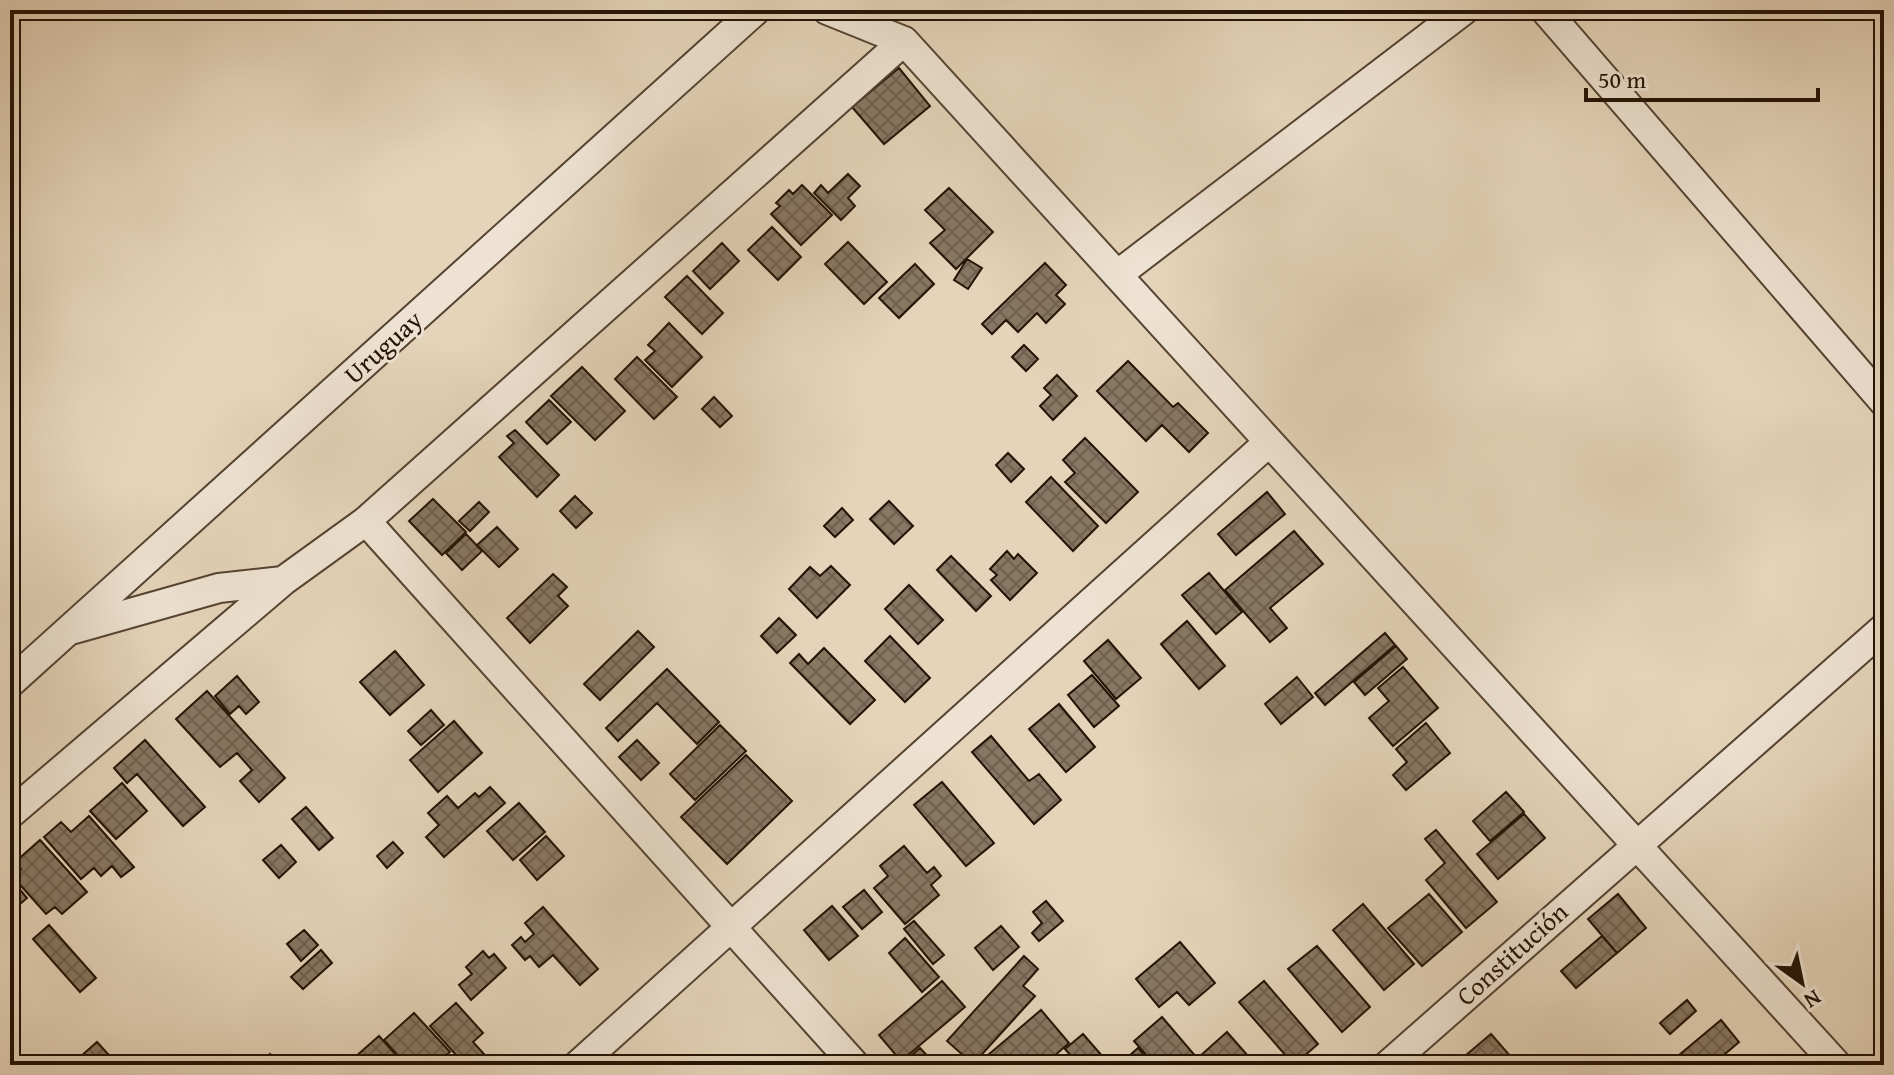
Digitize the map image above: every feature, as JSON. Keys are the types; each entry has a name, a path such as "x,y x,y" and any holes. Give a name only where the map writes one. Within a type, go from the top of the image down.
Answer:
{"street":[{"name":"Uruguay","path":"10,683 756,10"},
{"path":"827,10 904,41 1837,1065"},
{"path":"1117,275 1464,10"},
{"path":"1545,10 1884,402"},
{"path":"10,814 283,581 366,521 904,41"},
{"path":"578,1065 1269,442"},
{"path":"366,521 855,1065"},
{"path":"68,631 219,588 283,581"},
{"name":"Constitución","path":"1388,1065 1884,628"}],"building":[{"path":"899,68 930,106 884,144 852,107"},
{"path":"848,174 860,186 848,198 855,206 841,220 814,193 821,185 828,193"},
{"path":"802,185 832,215 801,245 771,214 780,206 776,203 789,190 793,194"},
{"path":"949,188 993,232 956,269 930,243 945,230 925,210"},
{"path":"772,227 801,257 778,280 748,250"},
{"path":"848,242 887,282 864,304 825,264"},
{"path":"722,243 739,261 710,289 693,271"},
{"path":"967,259 982,268 968,289 954,280"},
{"path":"1045,263 1066,285 1056,295 1065,304 1046,323 1037,313 1018,332 1006,320 992,334 982,324"},
{"path":"915,264 934,284 899,318 879,298"},
{"path":"687,276 723,313 702,334 665,297"},
{"path":"669,323 702,357 672,387 645,360 655,351 648,345"},
{"path":"1024,345 1038,359 1026,371 1012,357"},
{"path":"637,357 677,397 654,419 615,379"},
{"path":"1128,361 1173,407 1178,403 1208,433 1189,452 1162,425 1146,441 1097,391"},
{"path":"582,367 625,411 595,440 551,396"},
{"path":"1057,375 1077,396 1053,420 1040,406 1051,395 1044,388"},
{"path":"714,397 732,416 720,427 702,409"},
{"path":"549,400 571,422 547,444 526,422"},
{"path":"515,430 559,475 537,497 499,457 514,443 507,436"},
{"path":"1085,438 1138,492 1106,523 1065,482 1075,473 1063,460"},
{"path":"1008,453 1024,469 1011,482 996,465"},
{"path":"1051,477 1098,526 1073,551 1026,502"},
{"path":"1267,492 1285,514 1236,555 1218,534"},
{"path":"575,496 592,513 576,528 560,511"},
{"path":"433,499 466,532 442,555 409,521"},
{"path":"889,501 913,526 894,544 870,519"},
{"path":"479,502 489,512 470,531 459,521"},
{"path":"842,508 853,520 835,537 824,526"},
{"path":"497,527 518,549 499,567 477,545"},
{"path":"1294,531 1323,564 1270,608 1287,628 1270,642 1225,590"},
{"path":"466,534 482,551 462,570 446,553"},
{"path":"1007,551 1014,559 1018,554 1037,573 1010,600 991,580 997,575 990,569"},
{"path":"951,556 991,596 976,611 937,570"},
{"path":"831,566 850,585 817,618 789,589 810,567 820,576"},
{"path":"1209,573 1242,612 1216,634 1182,595"},
{"path":"553,574 567,587 558,596 568,606 530,643 507,618"},
{"path":"909,585 943,620 918,644 885,609"},
{"path":"779,618 796,635 777,653 761,636"},
{"path":"1187,621 1225,666 1199,689 1161,644"},
{"path":"638,631 654,647 600,700 584,684"},
{"path":"1385,633 1395,645 1325,705 1315,693"},
{"path":"890,636 930,678 905,702 865,661"},
{"path":"1108,640 1141,678 1116,699 1084,661"},
{"path":"1396,646 1407,659 1365,695 1354,682"},
{"path":"824,648 875,700 850,724 790,663 799,654 808,664"},
{"path":"395,651 424,685 390,715 360,682"},
{"path":"1403,667 1438,708 1393,746 1369,718 1389,701 1378,688"},
{"path":"667,669 719,722 697,744 657,703 618,741 606,728"},
{"path":"1092,675 1119,706 1094,727 1068,695"},
{"path":"237,676 259,702 246,714 239,706 230,714 215,696"},
{"path":"1297,677 1313,697 1281,724 1265,704"},
{"path":"207,691 285,778 259,802 240,781 252,770 237,753 220,767 176,719"},
{"path":"1059,704 1095,747 1066,772 1029,729"},
{"path":"431,710 444,725 421,745 408,731"},
{"path":"454,721 482,753 438,792 410,760"},
{"path":"1426,723 1450,753 1406,790 1393,775 1407,762 1396,749"},
{"path":"720,725 746,751 695,800 670,774"},
{"path":"991,736 1029,781 1039,774 1061,800 1034,824 972,752"},
{"path":"145,740 205,807 183,826 137,774 127,783 114,768"},
{"path":"637,740 659,763 641,780 619,757"},
{"path":"746,755 792,801 727,864 681,817"},
{"path":"942,782 994,843 966,866 914,805"},
{"path":"122,783 147,811 116,839 90,811"},
{"path":"490,787 505,803 444,857 426,837 439,825 428,813 447,796 458,808 475,793 479,797"},
{"path":"1506,792 1524,812 1490,841 1473,821"},
{"path":"519,803 545,832 513,860 487,831"},
{"path":"306,807 333,838 319,850 292,819"},
{"path":"1524,814 1545,838 1498,879 1477,854"},
{"path":"89,816 134,867 121,877 112,866 101,876 94,868 81,879 44,837 61,822 71,832"},
{"path":"1436,830 1497,902 1466,928 1426,880 1445,863 1425,839"},
{"path":"546,836 564,856 537,880 520,860"},
{"path":"40,840 87,892 62,914 55,907 46,914 13,877 21,869 15,862"},
{"path":"393,842 403,853 387,868 377,856"},
{"path":"281,845 296,862 279,878 263,860"},
{"path":"904,846 927,873 934,867 941,876 931,885 939,895 905,924 874,888 888,876 880,866"},
{"path":"10,878 27,898 10,913"},
{"path":"864,890 882,912 862,929 843,907"},
{"path":"1429,894 1462,932 1422,966 1388,928"},
{"path":"1618,894 1646,928 1617,953 1588,919"},
{"path":"1046,901 1063,921 1039,941 1032,933 1042,923 1033,912"},
{"path":"1363,904 1414,964 1384,990 1333,930"},
{"path":"832,906 858,936 829,960 804,930"},
{"path":"543,907 598,969 580,985 553,955 539,967 530,956 525,960 512,945 521,937 525,942 534,934 525,923"},
{"path":"914,921 944,955 933,964 904,929"},
{"path":"49,925 96,978 80,992 33,939"},
{"path":"1001,926 1019,947 993,970 975,948"},
{"path":"304,930 318,945 301,961 287,944"},
{"path":"1602,936 1617,953 1576,988 1561,971"},
{"path":"905,938 939,977 922,992 889,953"},
{"path":"1180,942 1215,983 1189,1005 1177,992 1159,1007 1136,979"},
{"path":"1317,946 1370,1007 1342,1032 1288,969"},
{"path":"321,950 332,963 303,989 291,977"},
{"path":"483,951 489,958 494,954 506,968 471,1000 459,985 472,974 466,967"},
{"path":"1024,956 1038,969 1023,986 1035,996 973,1064 947,1041"},
{"path":"942,981 965,1007 901,1061 879,1035"},
{"path":"1264,981 1318,1044 1294,1065 1239,1002"},
{"path":"1687,1000 1696,1011 1670,1034 1660,1023"},
{"path":"456,1003 483,1033 473,1042 494,1065 465,1065 430,1026"},
{"path":"1041,1010 1069,1043 1044,1065 987,1065 982,1060"},
{"path":"414,1013 450,1052 435,1065 406,1065 384,1040"},
{"path":"1162,1017 1203,1065 1155,1065 1134,1041"},
{"path":"1721,1020 1739,1042 1712,1065 1675,1065 1672,1061"},
{"path":"1227,1032 1256,1065 1208,1065 1200,1056"},
{"path":"1083,1034 1110,1065 1079,1065 1065,1049"},
{"path":"1491,1034 1518,1065 1472,1065 1465,1056"},
{"path":"379,1036 405,1065 346,1065"},
{"path":"97,1042 118,1065 71,1065"},
{"path":"920,1048 933,1062 930,1065 900,1065"},
{"path":"1138,1048 1153,1065 1119,1065"},
{"path":"270,1054 280,1065 258,1065"}]}
